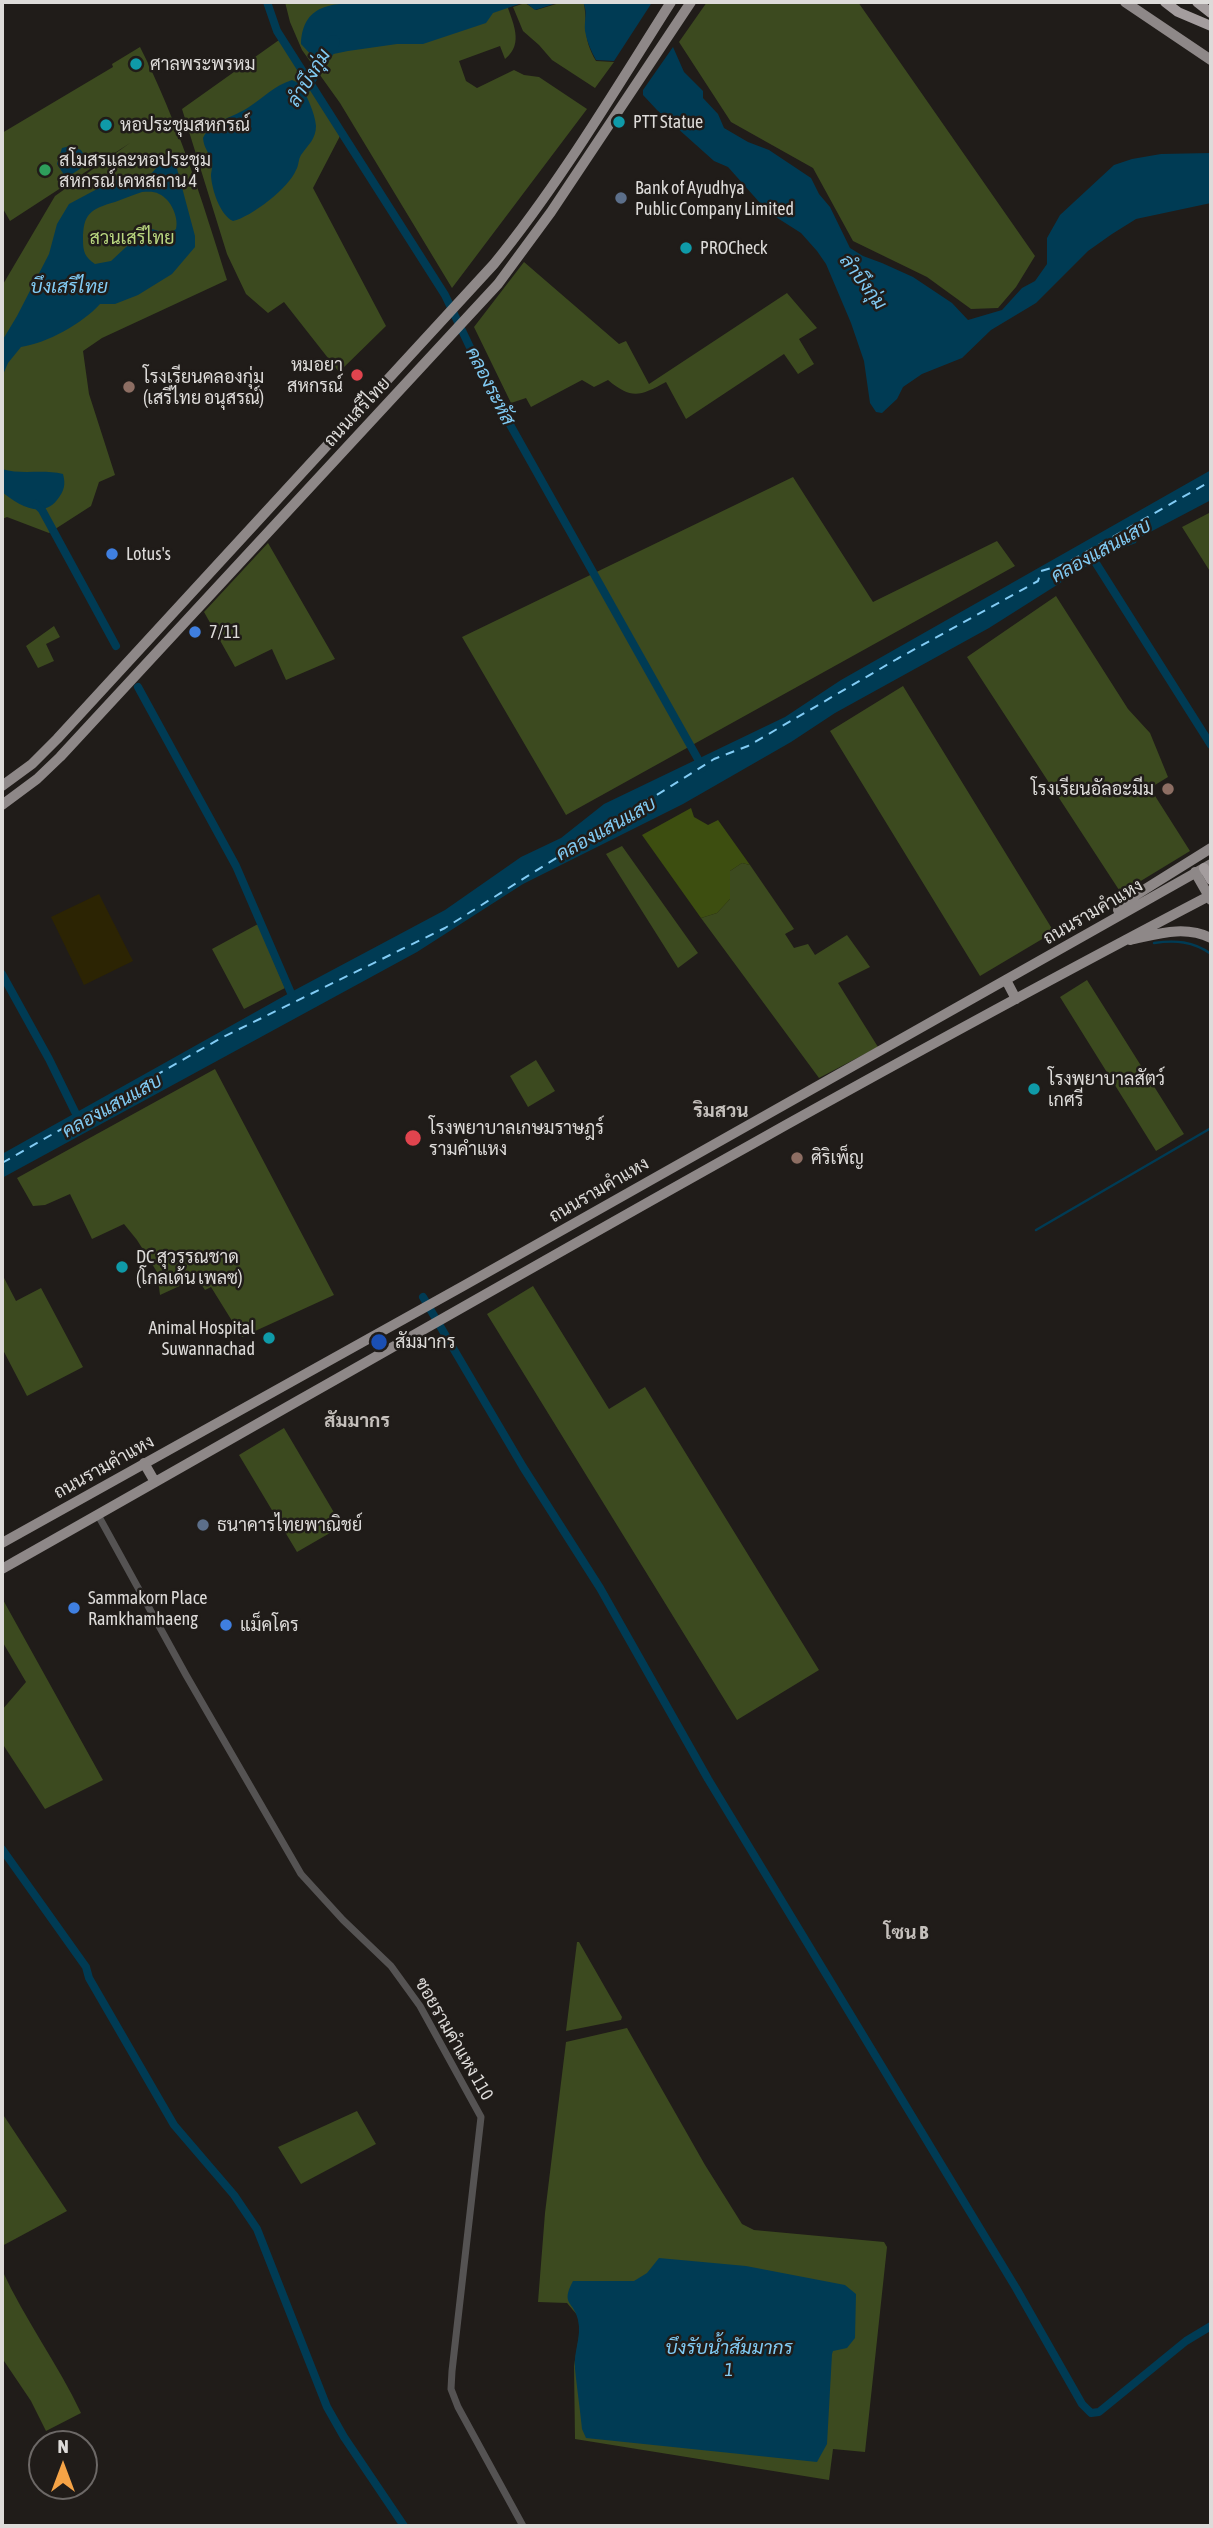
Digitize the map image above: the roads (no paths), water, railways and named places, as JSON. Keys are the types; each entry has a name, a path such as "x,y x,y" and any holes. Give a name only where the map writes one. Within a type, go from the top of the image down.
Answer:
{"highway":[{"path":"1165,2 1178,12 1211,26"},
{"path":"1197,2 1211,13"},
{"path":"1203,868 1211,880"}],"main road":[{"name":"ถนนเสรีไทย","path":"2,786 26,769 57,740 463,299 518,233 600,113 671,2"},
{"name":"ถนนเสรีไทย","path":"2,805 37,779 60,757 471,313 530,242 691,2"},
{"path":"1125,2 1211,60"},
{"path":"1104,922 1131,898 1211,848"},
{"path":"1203,868 1210,897"},
{"name":"ถนนรามคำแหง","path":"2,1544 1203,868"},
{"name":"ถนนรามคำแหง","path":"2,1569 883,1071 1118,942 1210,897"},
{"path":"1118,942 1172,931 1187,931 1211,938"},
{"path":"1006,980 1016,999"},
{"path":"873,1055 883,1071"},
{"path":"144,1463 155,1482"}],"street":[{"name":"ซอยรามคำแหง 110","path":"98,1515 186,1675 301,1874 343,1920 391,1966 420,2006 481,2117 456,2321 451,2389 458,2407 523,2526"}],"water":[{"path":"373,2 525,2 493,13 486,23 423,44 397,44 314,58 301,44 303,30 315,12 335,5"},
{"path":"525,2 560,2 535,10"},
{"path":"583,2 651,4 614,61 596,60 594,57 585,31 586,13"},
{"path":"673,47 684,72 703,91 703,98 718,114 724,128 769,150 811,178 830,207 850,248 913,277 952,303 968,320 1002,310 1022,288 1035,281 1047,264 1047,238 1060,215 1114,165 1161,154 1211,153 1211,203 1136,219 1088,251 1036,303 991,330 962,358 922,374 903,387 897,399 882,413 876,412 870,403 864,361 851,323 826,264 817,251 801,233 768,212 728,167 714,161 643,95 643,90"},
{"path":"292,80 301,84 310,104 316,126 315,135 286,185 259,208 233,221 224,213 215,195 211,176 212,161 203,138 217,123 243,111"},
{"path":"70,146 81,150 89,163 66,178 57,164 62,148"},
{"name":"บึงเสรีไทย","path":"165,158 176,165 195,236 195,247 172,274 138,295 115,304 100,304 64,332 21,347 8,363 2,377 2,341 49,254 57,224 69,204 114,180 151,174","holes":["144,192 157,193 167,200 175,214 176,229 169,234 152,229 140,234 111,261 95,264 83,248 83,231 87,218 99,207"]},
{"path":"2,469 63,474 64,488 51,506 44,509 29,508 2,492"},
{"name":"คลองแสนแสบ","path":"1211,470 1211,500 1137,539 1136,543 1117,547 989,628 835,713 791,742 683,804 523,884 417,952 2,1178 2,1154 293,991 445,910 521,857 561,838 604,804 785,717 841,680"},
{"name":"บึงรับน้ำสัมมากร 1","path":"659,2258 746,2266 845,2285 856,2294 855,2338 847,2348 833,2351 832,2354 827,2444 817,2462 586,2438 582,2429 575,2369 579,2326 568,2299 569,2289 573,2281 634,2281 647,2273"}],"waterway":[{"name":"คลองระหัส","path":"267,2 277,31 445,295 490,389 703,768"},
{"name":"ลำบึงกุ่ม","path":"293,104 333,42"},
{"path":"36,504 42,510 116,646"},
{"name":"คลองแสนแสบ","path":"1092,557 1211,745"},
{"path":"138,687 236,866 294,1000"},
{"path":"1154,943 1184,942 1211,954"},
{"name":"คลองแสนแสบ","path":"2,974 79,1120"},
{"path":"1036,1230 1211,1128"},
{"path":"423,1297 523,1467 600,1588 708,1779 1016,2288 1082,2404 1091,2413 1099,2412 1186,2341 1211,2326"},
{"path":"2,1849 86,1967 89,1978 174,2125 234,2195 257,2229 327,2407 404,2526"}],"place":[{"name":"ศาลพระพรหม","path":"136,64"},
{"name":"PTT Statue","path":"619,122"},
{"name":"หอประชุมสหกรณ์","path":"106,125"},
{"name":"สโมสรและหอประชุม สหกรณ์ เคหสถาน 4","path":"45,170"},
{"name":"Bank of Ayudhya Public Company Limited","path":"621,198"},
{"name":"PROCheck","path":"686,248"},
{"name":"หมอยา สหกรณ์","path":"357,375"},
{"name":"โรงเรียนคลองกุ่ม (เสรีไทย อนุสรณ์)","path":"129,387"},
{"name":"Lotus's","path":"112,554"},
{"name":"7/11","path":"195,632"},
{"name":"โรงเรียนอัลอะมีม","path":"1168,789"},
{"name":"โรงพยาบาลสัตว์ เกศรี","path":"1034,1089"},
{"name":"โรงพยาบาลเกษมราษฎร์ รามคำแหง","path":"413,1138"},
{"name":"ศิริเพ็ญ","path":"797,1158"},
{"name":"DC สุวรรณชาด (โกลเด้น เพลซ)","path":"122,1267"},
{"name":"Animal Hospital Suwannachad","path":"269,1338"},
{"name":"สัมมากร","path":"379,1342"},
{"name":"ธนาคารไทยพาณิชย์","path":"203,1525"},
{"name":"Sammakorn Place Ramkhamhaeng","path":"74,1608"},
{"name":"แม็คโคร","path":"226,1625"}],"district":[{"name":"ริมสวน","path":"721,1111"},
{"name":"สัมมากร","path":"357,1421"},
{"name":"โซน B","path":"906,1933"}],"park label":[{"name":"สวนเสรีไทย","path":"132,238"}]}
